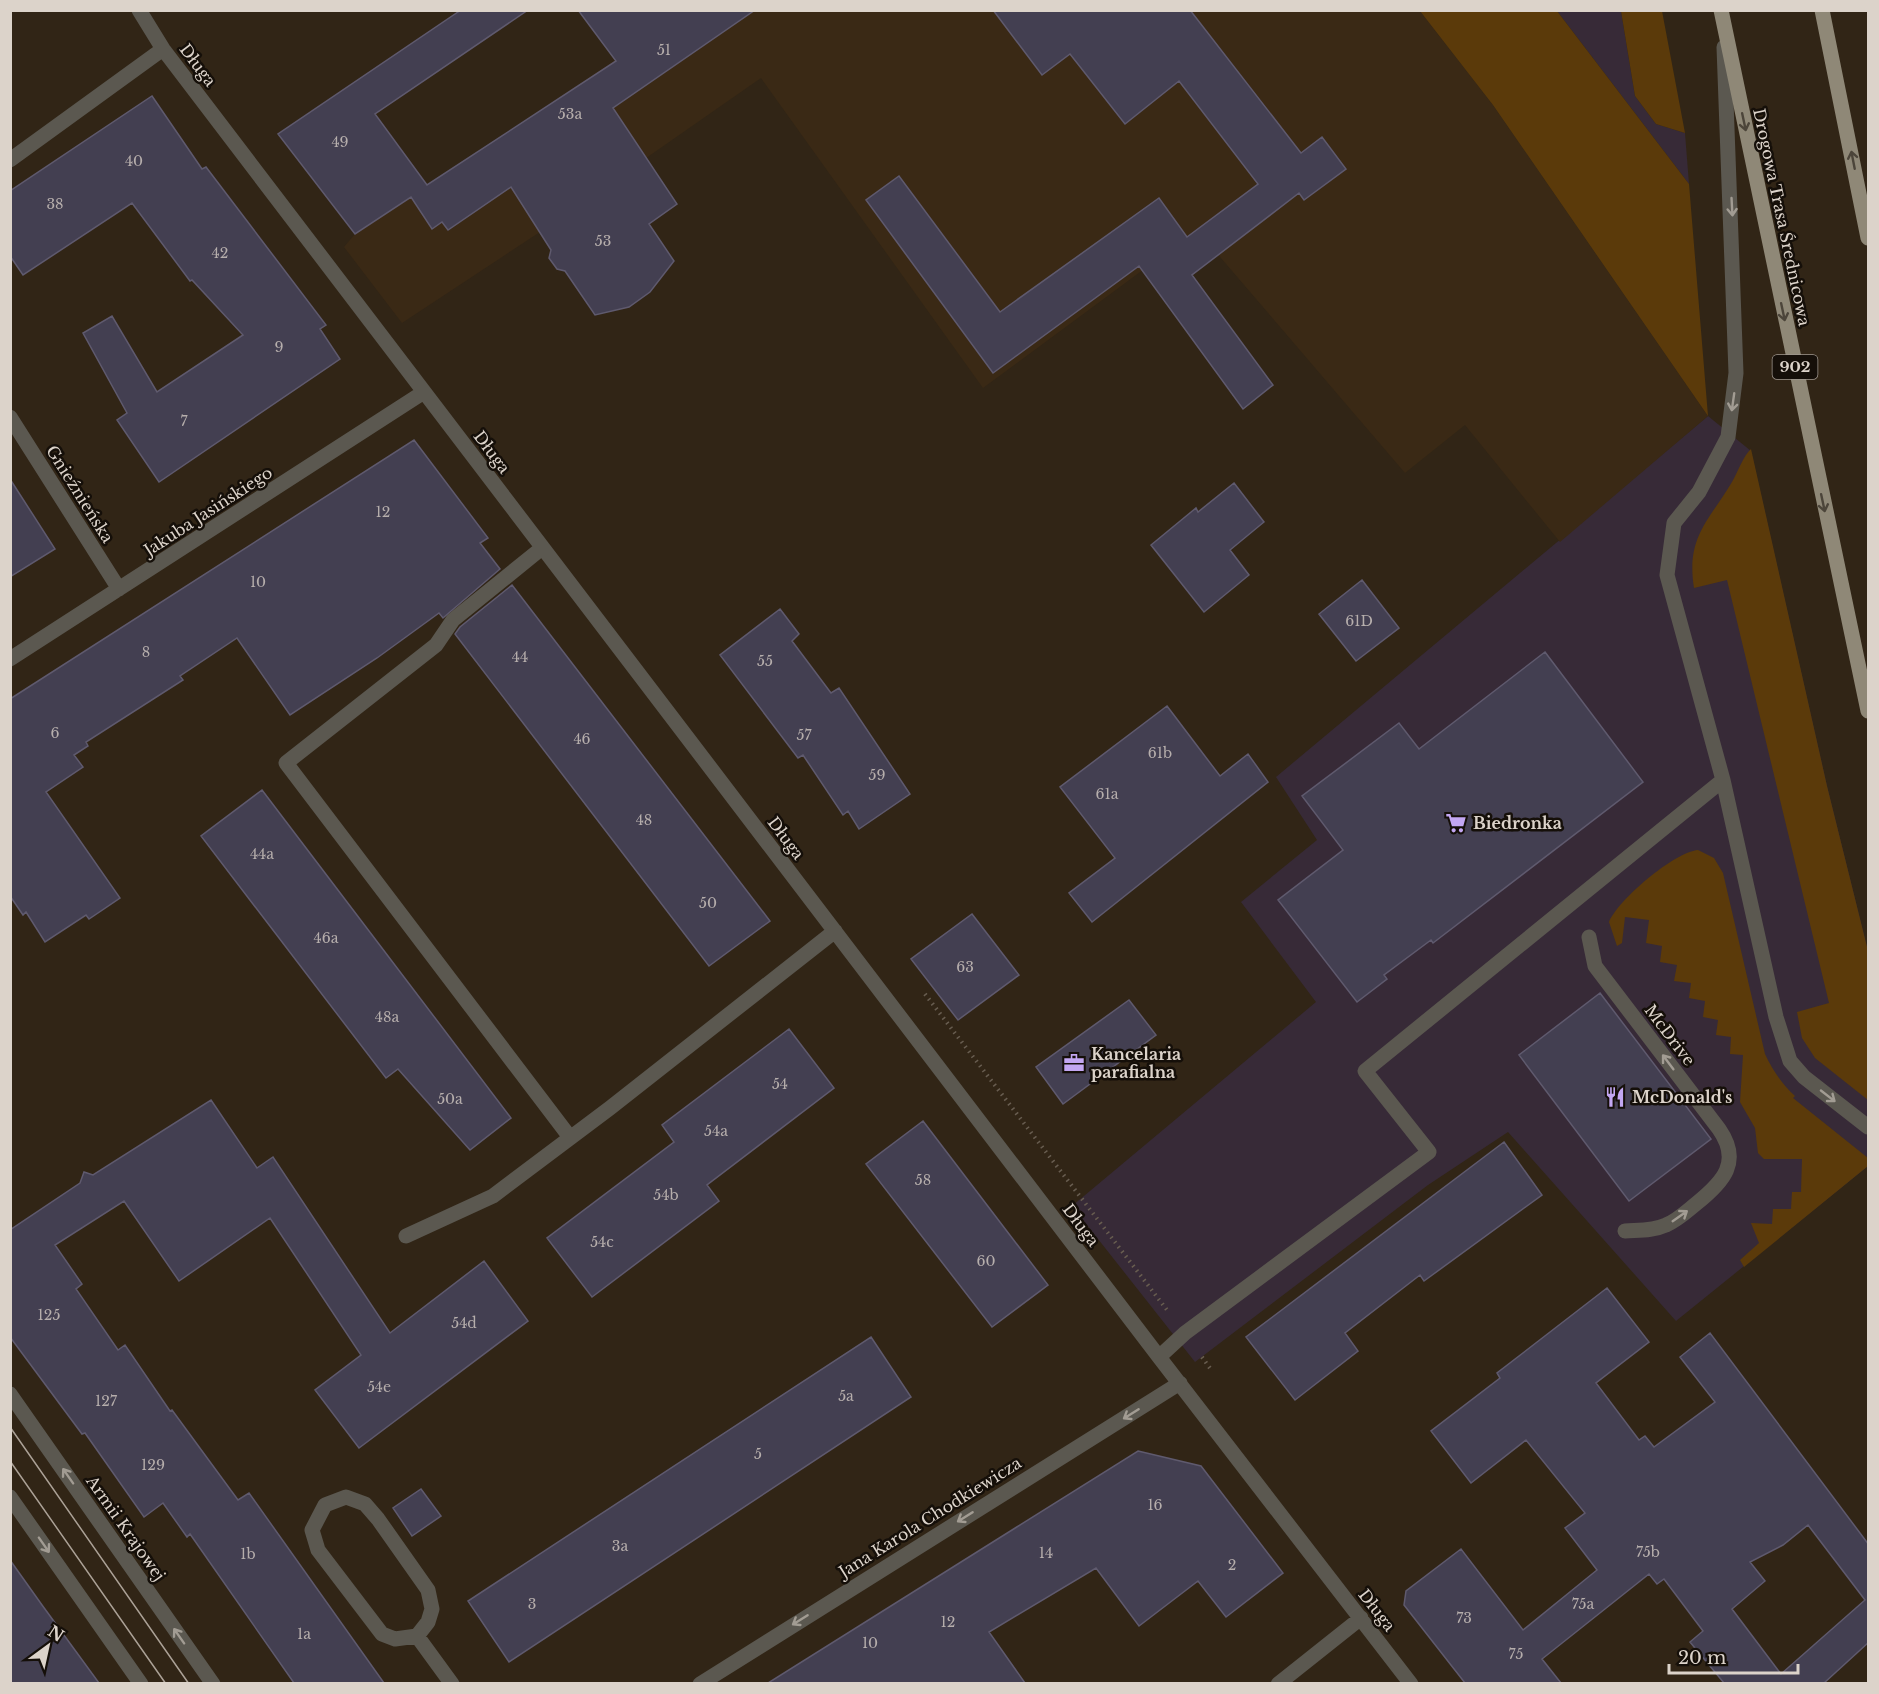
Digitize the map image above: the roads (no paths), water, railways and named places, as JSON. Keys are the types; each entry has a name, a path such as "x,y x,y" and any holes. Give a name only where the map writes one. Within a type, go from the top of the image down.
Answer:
{"main road":[{"path":"1822,10 1869,238"},
{"name":"Drogowa Trasa Średnicowa","path":"1722,17 1869,711"}],"street":[{"name":"Długa","path":"139,10 163,49 542,548 1411,1683"},
{"path":"1722,17 1736,373 1728,437 1700,492 1674,523 1667,574 1723,780 1776,1017 1790,1061 1804,1077 1869,1127"},
{"path":"10,160 163,49"},
{"name":"Jakuba Jasińskiego","path":"10,659 424,392"},
{"name":"Gnieźnieńska","path":"10,417 119,589"},
{"path":"542,548 453,620 436,645 286,763 569,1136"},
{"path":"1160,1357 1185,1333 1430,1152 1365,1071 1723,780"},
{"path":"406,1236 493,1196 569,1136 610,1108 835,932"},
{"name":"McDrive","path":"1589,937 1595,966 1719,1129 1729,1150 1728,1164 1718,1186 1680,1217 1654,1229 1625,1230"},
{"name":"Jana Karola Chodkiewicza","path":"700,1683 1180,1383"},
{"name":"Armii Krajowej","path":"10,1394 213,1683"},
{"path":"10,1497 141,1683"},
{"path":"346,1497 365,1504 428,1590 432,1609 428,1622 417,1636 395,1638 382,1634 318,1550 312,1530 325,1505 346,1497"},
{"path":"1278,1683 1360,1618"},
{"path":"417,1636 452,1683"}],"tram line":[{"path":"10,1427 189,1684"},
{"path":"10,1461 166,1684"}],"place":[{"name":"Biedronka","path":"1456,823"},
{"name":"Kancelaria parafialna","path":"1074,1063"},
{"name":"McDonald's","path":"1615,1097"}]}
